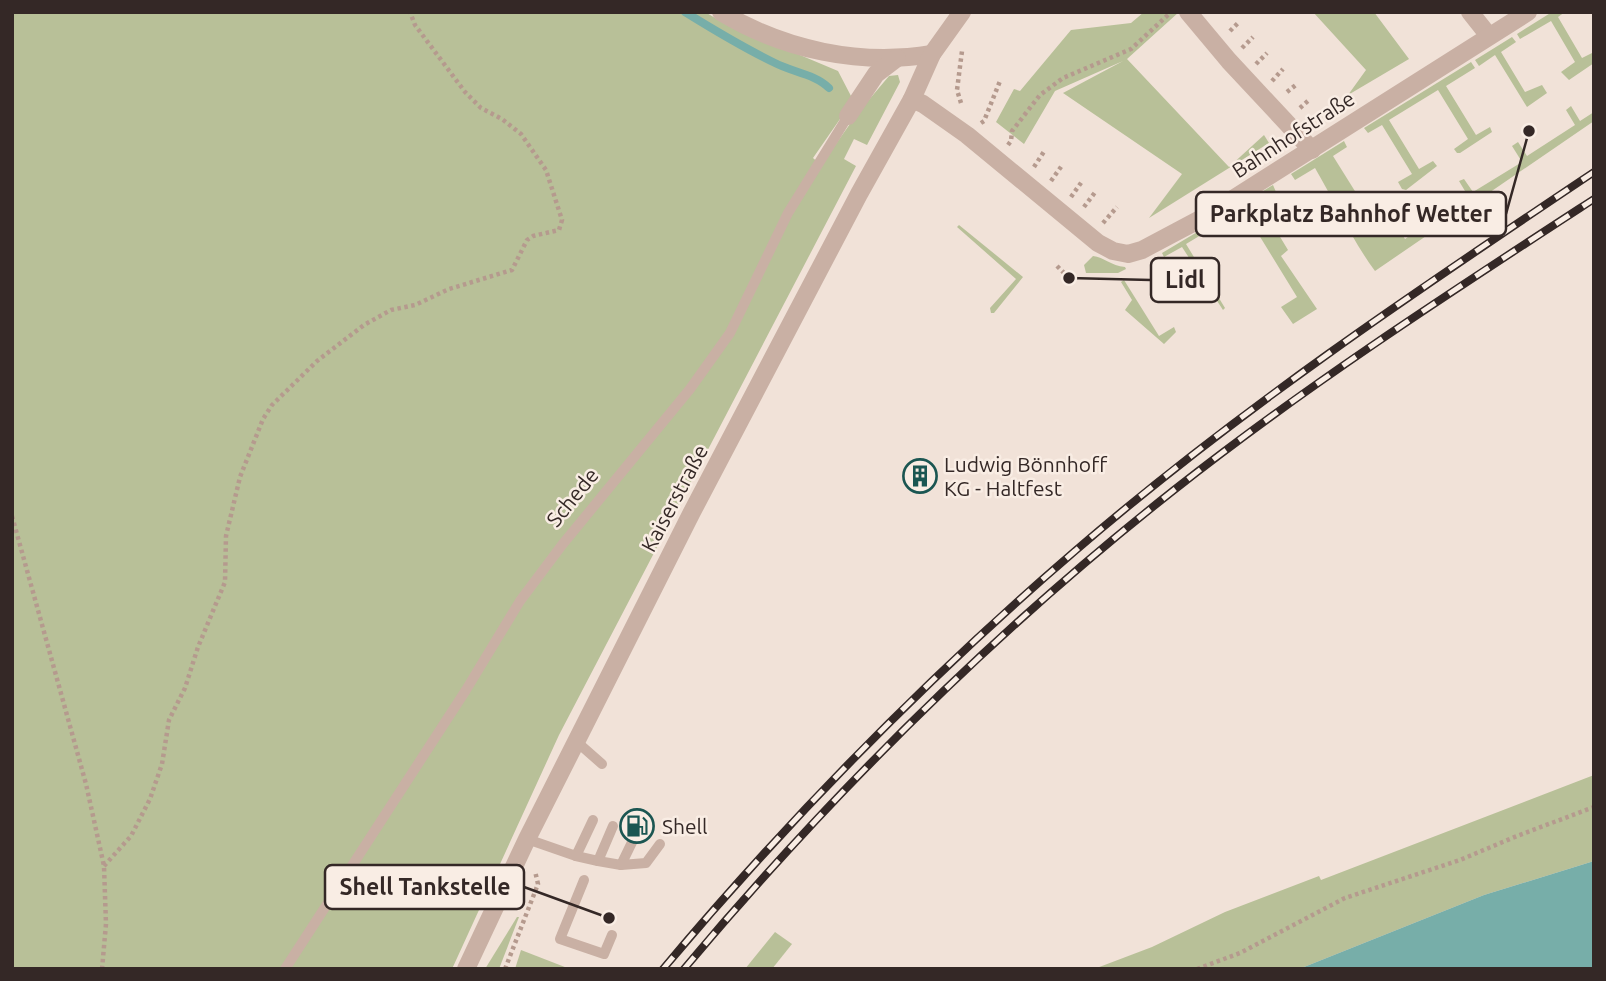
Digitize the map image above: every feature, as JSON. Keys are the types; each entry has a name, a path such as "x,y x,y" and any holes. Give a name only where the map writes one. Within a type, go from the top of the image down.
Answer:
{"street":[{"path":"721,12 790,44 833,55 897,58 932,54"},
{"name":"Kaiserstraße","path":"466,969 527,839 698,500 912,99 932,54 962,12"},
{"path":"1188,12 1312,150"},
{"path":"1470,12 1489,36"},
{"name":"Bahnhofstraße","path":"912,99 967,135 1098,243 1113,251 1128,254 1142,250 1206,216 1528,12"},
{"name":"Schede","path":"848,117 876,74 897,58"}],"lane":[{"name":"Schede","path":"285,969 466,690 520,601 562,545 690,389 724,342 788,213 848,117"},
{"path":"577,742 602,764"},
{"path":"576,856 593,820"},
{"path":"598,862 612,826"},
{"path":"621,865 636,834"},
{"path":"527,839 576,856 621,865 646,863 660,844"},
{"path":"584,880 560,939 604,954 612,935"}],"path":[{"path":"103,866 131,836 150,799 162,764 169,720 185,688 198,647 225,582 226,536 240,477 263,419 272,405 317,360 364,325 391,310 415,305 449,289 512,270 527,240 559,230 562,220 546,170 521,134 502,119 481,108 465,92 421,34 410,12"},
{"path":"997,160 1011,141 1012,131 1040,94 1063,78 1131,50 1170,12"},
{"path":"949,30 962,48 957,90 960,102 968,108"},
{"path":"967,135 984,121 1000,81"},
{"path":"976,115 984,121"},
{"path":"1057,266 1069,278"},
{"path":"12,516 86,784 103,866 106,924 102,969"},
{"path":"1197,969 1240,953 1345,898 1460,860 1594,807"},
{"path":"505,969 538,884"}],"green space":[{"path":"12,12 705,12 722,22 838,71 851,96 849,106 813,158 821,165 857,114 889,76 898,75 900,82 867,145 854,139 844,159 856,166 559,735 452,969 12,969"},
{"path":"1144,12 1179,12 1127,59 1229,167 1264,135 1269,143 1149,218 1182,174 1063,93 1123,61 1055,91 1024,144 996,122 1014,89 1020,91 1071,30 1131,23"},
{"path":"1313,12 1374,12 1409,59 1348,95 1366,70"},
{"path":"1552,12 1565,12 1558,17 1582,58 1594,52 1594,63 1569,80 1561,72 1575,62 1551,21 1520,39 1517,34"},
{"path":"1512,37 1516,42 1501,52 1525,92 1542,85 1547,93 1527,107 1495,55 1479,66 1475,60"},
{"path":"1471,62 1475,68 1446,86 1476,135 1490,127 1492,132 1457,153 1454,149 1468,139 1438,90 1389,120 1419,169 1433,161 1437,166 1406,190 1402,189 1398,182 1412,174 1382,125 1368,133 1364,128"},
{"path":"1571,106 1580,121 1594,112 1594,121 1375,271 1351,234 1315,168 1295,180 1291,174 1344,141 1347,147 1333,156 1378,228 1393,220 1405,239 1468,196 1459,181 1464,179 1473,192 1522,162 1512,146 1518,142 1527,156 1575,125 1566,110"},
{"path":"1273,185 1276,192 1259,202 1288,250 1281,256 1317,309 1293,324 1281,307 1297,297 1243,209 1223,221 1220,218"},
{"path":"959,225 1023,277 994,313 991,313 990,308 1016,279 957,227"},
{"path":"1204,228 1206,232 1186,244 1225,308 1223,310 1182,247 1164,257 1162,253"},
{"path":"1093,256 1126,269 1118,273 1086,273 1084,265"},
{"path":"1124,280 1159,336 1174,327 1176,332 1164,344 1125,310 1132,300 1121,282"},
{"path":"1594,775 1594,861 1484,895 1299,969 1094,969 1152,947 1225,912 1319,876 1321,880"},
{"path":"517,917 499,969 485,969"},
{"path":"775,932 792,944 772,969 745,969"},
{"path":"521,950 570,969 515,969"}],"water":[{"path":"1594,861 1594,969 1299,969 1484,895"}],"waterway":[{"path":"685,12 752,51 817,79 829,88"}],"railway":[{"path":"663,969 760,858 860,752 965,649 1075,551 1199,449 1263,401 1394,307 1594,172"},
{"path":"684,969 797,840 856,778 979,658 1107,544 1224,451 1328,376 1594,199"}],"place":[{"name":"Parkplatz Bahnhof Wetter","path":"1529,131"},
{"name":"Lidl","path":"1069,278"},
{"name":"Ludwig Bönnhoff KG - Haltfest","path":"920,476"},
{"name":"Shell","path":"637,826"},
{"name":"Shell Tankstelle","path":"609,918"}]}
